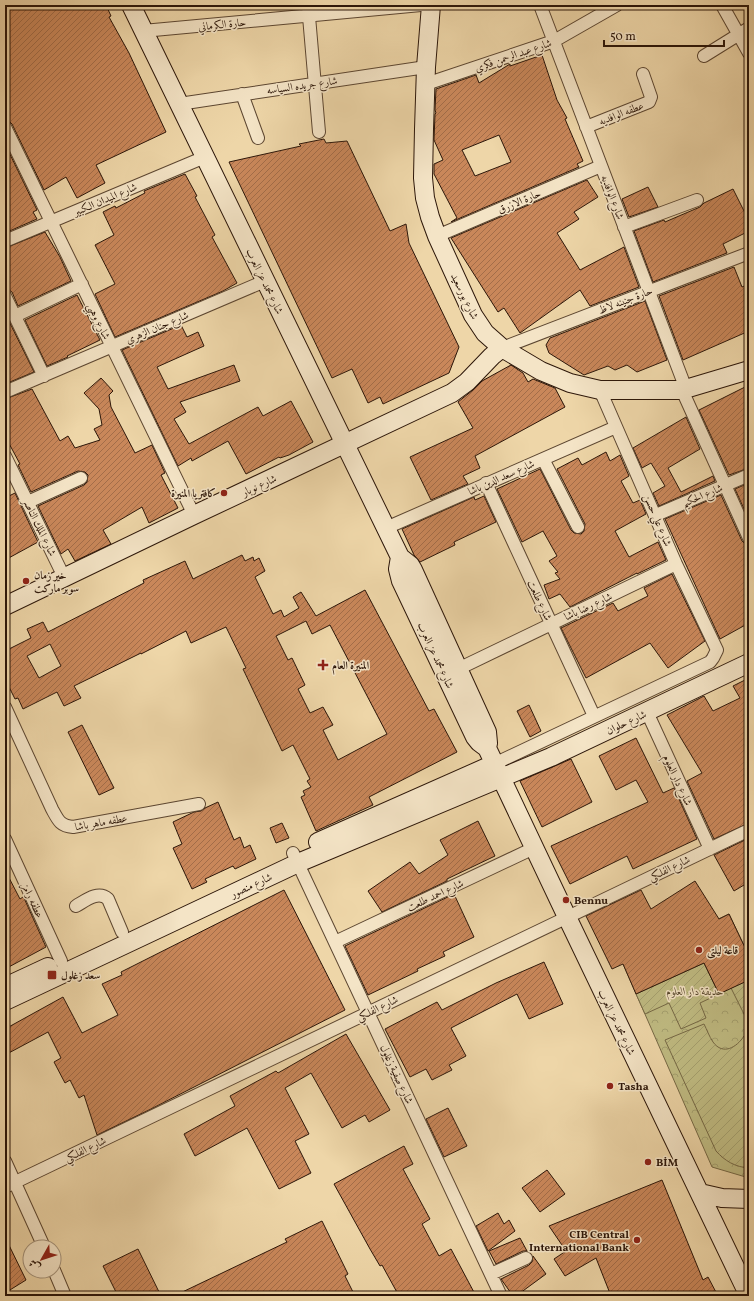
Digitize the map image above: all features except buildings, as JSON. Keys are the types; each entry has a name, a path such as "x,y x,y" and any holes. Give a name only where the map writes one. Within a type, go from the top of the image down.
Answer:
{"street":[{"name":"شارع محمد عز العرب","path":"131,5 400,557 410,565 413,570 487,732 494,763"},
{"name":"حارة الكرماني","path":"144,31 308,10 421,5"},
{"name":"شارع بورسعيد","path":"431,5 426,76 423,178 425,198 437,236 472,315 485,333 502,348 541,371 570,383 600,390 684,390 749,370"},
{"name":"شارع الوافديه","path":"540,5 649,291 684,390 749,538"},
{"name":"شارع عبد الرحمن فكري","path":"426,76 554,41 617,5"},
{"path":"722,5 749,53"},
{"path":"308,10 319,132"},
{"path":"704,56 749,28"},
{"name":"عطفه الوافديه","path":"586,127 649,102 651,97 643,74"},
{"name":"شارع جريده السياسه","path":"179,104 314,84 426,76"},
{"path":"242,94 258,138"},
{"name":"شارع وهبي","path":"5,127 194,515"},
{"name":"شارع الميدان الكبير","path":"5,241 205,157"},
{"name":"حارة الازرق","path":"437,236 601,166"},
{"path":"624,227 697,200"},
{"name":"حارة جنينه لاظ","path":"502,348 749,253"},
{"name":"شارع جنان الزهري","path":"5,392 265,281"},
{"path":"14,316 82,284"},
{"path":"5,296 44,376"},
{"name":"شارع نوبار","path":"5,606 452,393 502,348"},
{"name":"شارع علي حسن","path":"594,716 710,662 716,650 676,564 656,515 600,390"},
{"name":"شارع سعد الدين باشا","path":"386,528 616,427"},
{"name":"شارع الملك الناصر","path":"5,456 64,577"},
{"path":"542,459 578,527"},
{"name":"شارع الحكيم","path":"656,515 749,475"},
{"path":"28,502 81,478"},
{"name":"شارع طلعت","path":"486,483 594,716"},
{"name":"شارع محمد عز العرب","path":"400,557 398,569 401,581 475,737 494,763 749,1296"},
{"name":"شارع رضا باشا","path":"458,669 676,564"},
{"name":"شارع حلوان","path":"494,763 551,757 749,663"},
{"name":"عطفه ماهر باشا","path":"5,707 52,809 58,820 65,826 73,828 199,804"},
{"name":"شارع دار العلوم","path":"647,712 710,849"},
{"path":"494,763 594,716"},
{"name":"شارع منصور","path":"5,1001 296,858 494,763"},
{"name":"شارع الفلكي","path":"10,1185 749,830"},
{"name":"عطفه رامز","path":"5,839 61,961"},
{"name":"شارع احمد طلعت","path":"335,942 534,848"},
{"name":"شارع منصور","path":"5,987 122,932 296,858"},
{"name":"شارع صفية زغلول","path":"296,858 501,1296"},
{"path":"76,906 97,896 106,896 122,932"},
{"path":"5,1161 10,1185 40,1239"},
{"path":"700,1193 722,1198 749,1199"},
{"path":"491,1274 526,1258"},
{"path":"58,1279 65,1296"}],"green space":[{"name":"حديقة دار العلوم","path":"729,914 749,956 749,1178 712,1167 623,964"},
{"path":"704,963 719,994 700,1003 706,1018 681,1029 669,1003 645,1014 636,994"},
{"path":"749,980 749,1024 731,988"},
{"path":"704,1024 713,1042 721,1049 730,1048 738,1044 744,1036 749,1044 749,1168 731,1163 716,1151 665,1040"}],"place":[{"name":"كافتريا المنيرة","path":"224,493"},
{"name":"خير زمان سوبر ماركت","path":"26,581"},
{"name":"المنيرة العام","path":"323,665"},
{"name":"Bennu","path":"566,900"},
{"name":"قاعة ليلتى","path":"699,950"},
{"name":"سعد زغلول","path":"52,975"},
{"name":"Tasha","path":"610,1086"},
{"name":"BİM","path":"648,1162"},
{"name":"CIB Central International Bank","path":"637,1240"}]}
